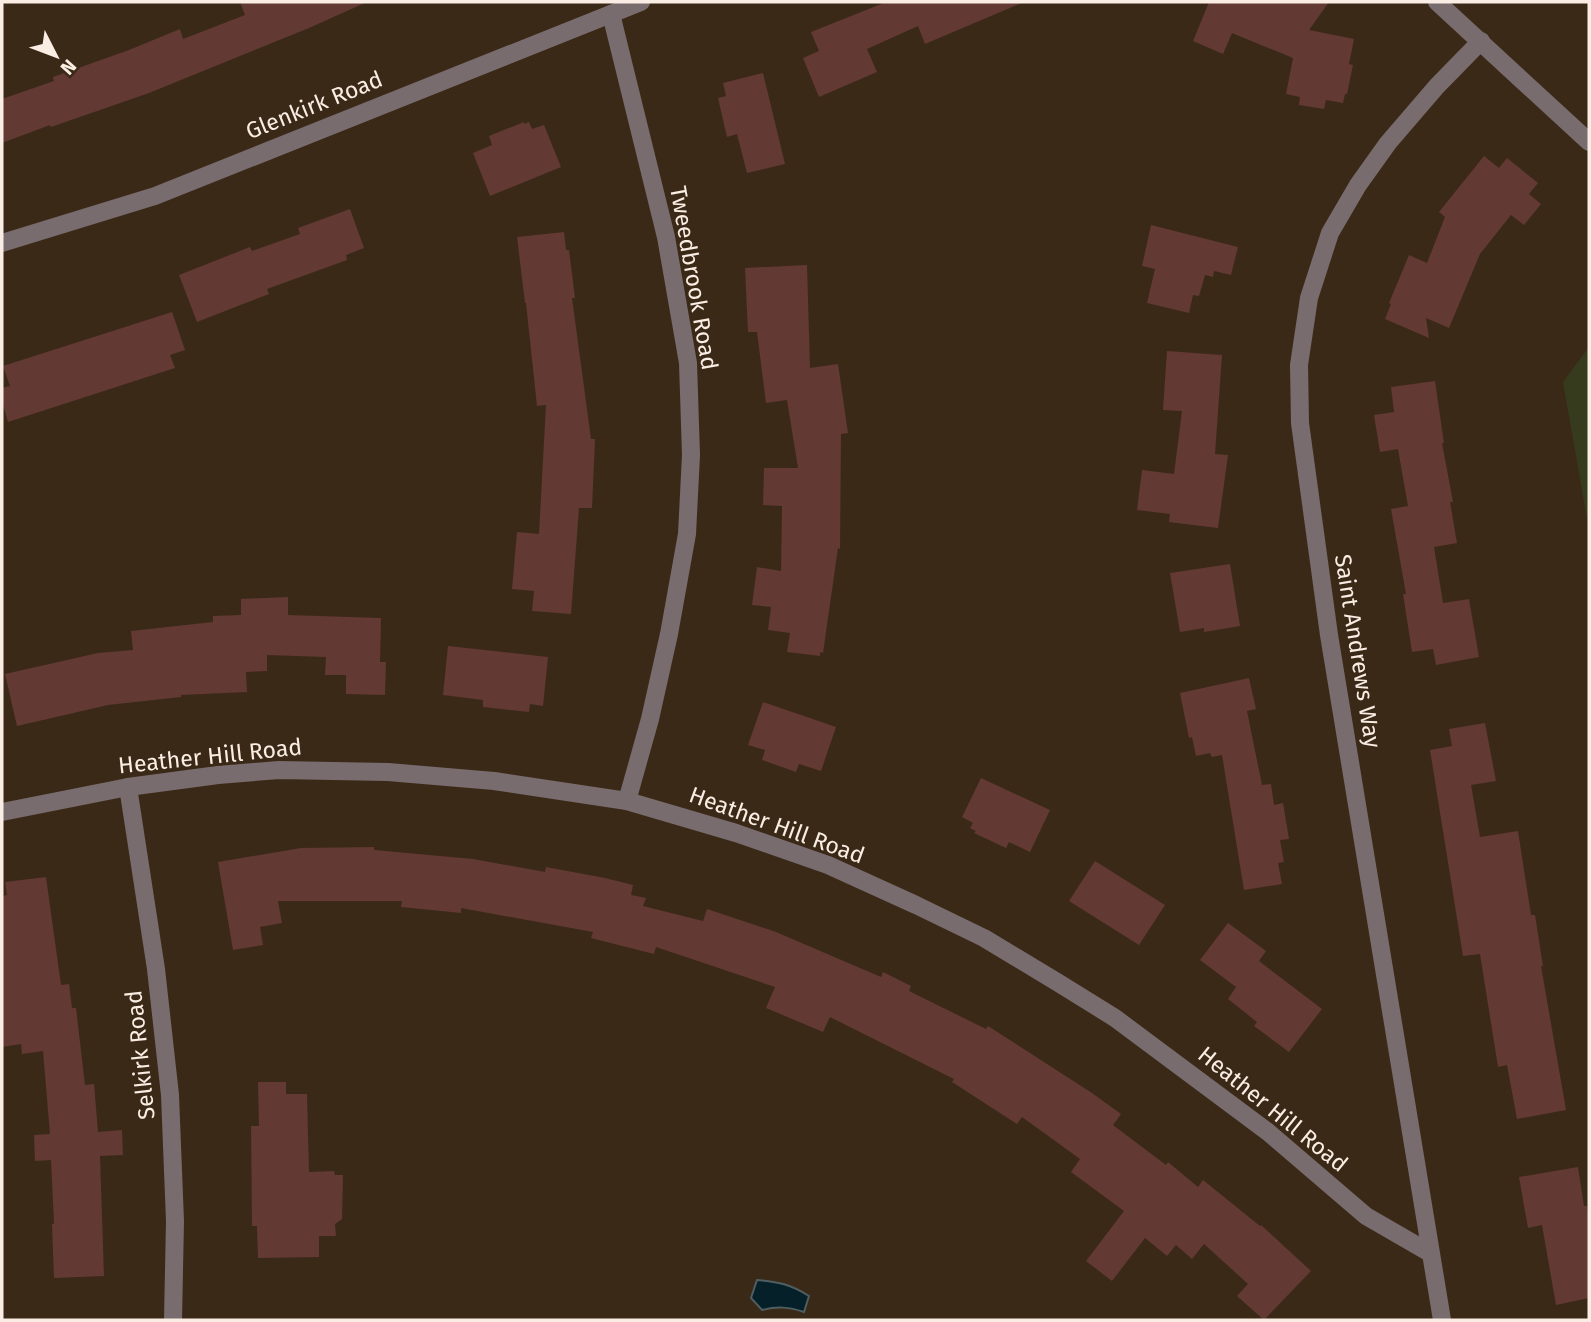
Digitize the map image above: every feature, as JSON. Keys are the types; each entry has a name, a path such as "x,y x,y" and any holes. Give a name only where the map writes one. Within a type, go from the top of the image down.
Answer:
{"street":[{"name":"Glenkirk Road","path":"2,243 155,196 641,2"},
{"path":"1437,2 1589,142"},
{"name":"Tweedbrook Road","path":"611,14 668,249 688,363 691,455 687,534 669,634 650,719 627,801"},
{"name":"Saint Andrews Way","path":"1442,1320 1329,635 1300,423 1299,365 1309,298 1330,233 1358,185 1388,144 1437,86 1482,41"},
{"name":"Heather Hill Road","path":"2,812 128,788 218,775 279,770 388,772 494,781 627,801 736,833 828,865 984,938 1115,1018 1268,1132 1366,1216 1430,1254"},
{"name":"Selkirk Road","path":"128,788 156,969 170,1095 175,1221 173,1320"}],"green space":[{"path":"1589,347 1589,530 1563,382"}],"water":[{"path":"757,1280 784,1284 809,1296 804,1312 783,1308 762,1310 751,1298"}],"building":[{"path":"240,2 367,2 149,93 2,143 2,99 54,81 53,77 180,29 183,39 245,15"},
{"path":"886,2 1024,2 925,44 918,26 867,49 877,72 819,97 803,58 819,51 811,32"},
{"path":"1209,2 1329,2 1309,30 1354,39 1349,64 1353,65 1343,103 1326,100 1324,109 1299,105 1300,97 1286,94 1293,58 1232,33 1223,54 1193,41"},
{"path":"763,73 785,164 747,173 737,134 727,137 718,98 726,96 723,83"},
{"path":"529,122 532,129 544,125 561,167 490,196 473,153 492,145 489,136"},
{"path":"1484,156 1499,168 1507,158 1538,183 1529,194 1541,204 1524,225 1511,215 1480,254 1449,328 1426,318 1429,338 1385,319 1409,255 1427,263 1445,217 1439,212"},
{"path":"350,209 364,248 346,255 347,260 267,289 269,294 197,322 179,275 250,247 252,251 300,234 298,228"},
{"path":"1151,225 1238,247 1231,275 1214,271 1213,277 1205,275 1199,296 1193,295 1189,313 1147,303 1155,269 1142,266"},
{"path":"564,232 566,250 569,250 575,298 572,298 591,439 595,439 592,508 579,508 571,614 532,611 534,591 512,589 517,532 539,534 546,405 537,406 517,237"},
{"path":"807,265 810,368 838,364 848,433 841,434 840,549 838,548 823,653 820,652 820,656 787,652 790,633 768,630 771,607 752,605 757,567 781,571 782,506 763,505 764,468 798,468 787,400 766,403 757,332 748,332 745,268"},
{"path":"172,312 185,350 170,355 175,368 8,422 2,401 2,388 10,386 3,366"},
{"path":"1167,351 1222,355 1215,454 1228,455 1218,528 1169,522 1170,514 1137,510 1142,470 1174,474 1182,411 1163,410"},
{"path":"1435,381 1457,543 1434,547 1443,603 1469,599 1479,657 1436,665 1433,649 1412,652 1403,594 1406,594 1391,509 1408,506 1398,449 1380,452 1374,415 1394,412 1391,387"},
{"path":"1230,564 1240,626 1204,632 1204,628 1180,632 1170,573"},
{"path":"288,597 288,615 381,618 380,662 386,662 385,695 346,694 346,675 325,675 326,657 267,655 267,671 246,672 247,692 181,695 108,705 17,726 5,674 98,653 133,650 131,631 213,622 213,616 241,615 241,599"},
{"path":"448,646 548,657 543,706 530,704 529,712 483,707 483,700 443,695"},
{"path":"1249,678 1256,709 1247,711 1262,785 1271,784 1274,805 1283,803 1289,839 1280,840 1284,862 1278,863 1282,884 1244,890 1222,755 1212,757 1210,753 1196,756 1192,737 1189,738 1180,693"},
{"path":"763,702 836,727 821,771 799,764 796,772 762,760 765,750 748,745"},
{"path":"1485,723 1496,781 1471,785 1480,837 1518,831 1531,915 1535,915 1566,1110 1517,1119 1507,1065 1498,1067 1480,954 1463,956 1430,750 1452,746 1449,729"},
{"path":"981,778 1050,810 1030,852 1009,842 1006,848 974,833 976,831 970,828 973,823 962,817"},
{"path":"374,847 374,850 473,859 545,872 546,867 605,878 633,885 631,895 646,898 643,906 703,921 707,909 776,932 881,977 883,972 911,986 909,991 986,1029 988,1026 1092,1093 1121,1114 1113,1125 1166,1165 1168,1162 1198,1187 1203,1180 1261,1225 1311,1271 1264,1320 1237,1296 1248,1284 1204,1244 1192,1259 1176,1245 1167,1256 1145,1238 1112,1281 1086,1261 1124,1211 1071,1172 1080,1159 1022,1117 1017,1124 952,1082 954,1079 830,1017 823,1032 766,1008 775,987 656,947 654,954 591,938 593,932 461,908 461,913 401,907 402,901 278,901 282,923 260,927 263,945 233,950 218,862 301,848"},
{"path":"1095,861 1165,905 1139,945 1069,901"},
{"path":"46,877 61,985 69,984 72,1008 76,1008 85,1085 94,1084 98,1132 122,1130 123,1155 100,1156 104,1276 54,1278 51,1160 35,1161 34,1135 50,1134 43,1051 22,1054 21,1044 2,1047 2,896 7,895 5,882"},
{"path":"1228,923 1266,951 1259,961 1322,1009 1289,1052 1254,1026 1257,1022 1228,999 1236,987 1200,960"},
{"path":"258,1082 286,1082 286,1094 307,1094 309,1172 334,1171 335,1175 343,1175 342,1219 335,1224 336,1236 319,1236 319,1257 258,1258 257,1226 252,1226 251,1126 259,1126"},
{"path":"1578,1167 1589,1221 1589,1298 1556,1305 1542,1225 1528,1228 1519,1177"}]}
